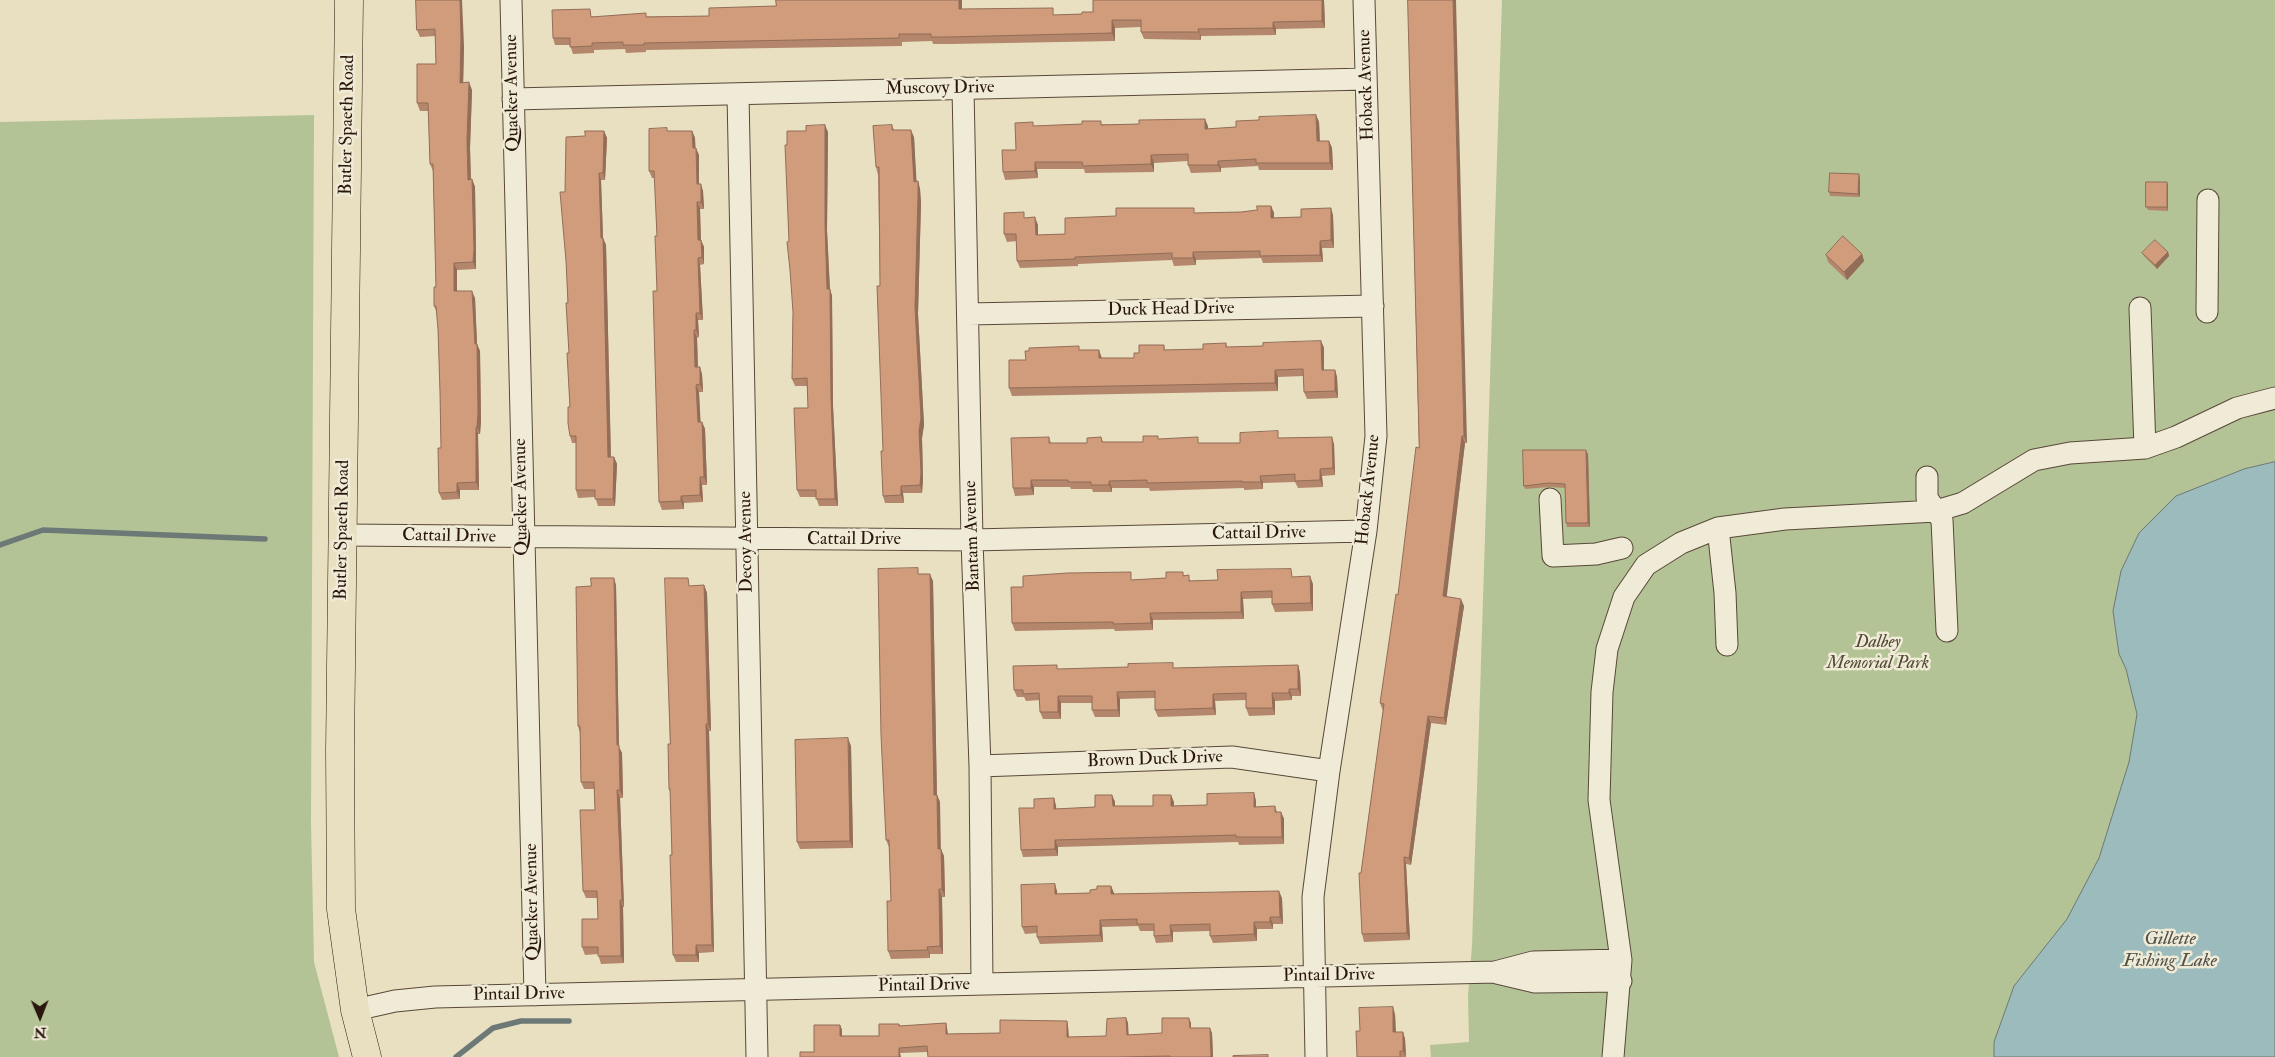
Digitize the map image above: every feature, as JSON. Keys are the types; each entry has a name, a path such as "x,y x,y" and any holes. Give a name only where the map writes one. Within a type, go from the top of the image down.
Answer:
{"main road":[{"name":"Butler Spaeth Road","path":"349,0 340,750 341,909 355,1010 367,1057"}],"street":[{"name":"Quacker Avenue","path":"511,0 535,995"},
{"name":"Hoback Avenue","path":"1316,1057 1313,897 1329,771 1366,531 1376,436 1364,0"},
{"name":"Muscovy Drive","path":"513,99 1366,79"},
{"name":"Bantam Avenue","path":"963,88 972,540 980,766 982,984"},
{"name":"Decoy Avenue","path":"738,94 758,1057"},
{"path":"2207,312 2208,200"},
{"name":"Duck Head Drive","path":"968,314 1373,306"},
{"path":"2140,308 2145,448"},
{"path":"1613,1057 1621,970 1599,800 1602,692 1606,649 1624,597 1646,565 1681,543 1718,528 1785,519 1936,511 1963,503 2034,460 2070,453 2145,448 2176,437 2237,408 2275,398"},
{"path":"1927,478 1927,498 1942,520 1947,631"},
{"path":"1550,498 1553,556 1596,554 1622,548"},
{"path":"1718,528 1725,593 1727,645"},
{"name":"Cattail Drive","path":"343,535 746,540 972,540 1366,531"},
{"name":"Brown Duck Drive","path":"980,766 1232,757 1329,771"},
{"name":"Pintail Drive","path":"355,1010 395,1001 435,996 1495,972 1535,982 1621,970"}],"green space":[{"name":"Dalbey Memorial Park","path":"1502,0 2275,0 2275,1057 1431,1057 1430,1045 1469,1042 1468,996 1472,946"},
{"path":"314,115 311,822 314,962 339,1057 0,1057 0,122"}],"water":[{"name":"Gillette Fishing Lake","path":"2275,462 2275,1057 1994,1057 1994,1042 2014,986 2067,919 2099,858 2129,762 2137,714 2126,669 2119,654 2113,611 2121,571 2139,533 2176,496 2244,469"}],"building":[{"path":"416,0 460,0 460,83 469,82 468,180 472,179 474,249 473,262 454,263 454,291 472,291 475,344 477,344 476,482 457,483 457,492 439,493 438,448 441,448 440,392 438,329 436,306 434,306 434,287 436,287 433,164 430,164 428,103 417,103 417,64 436,64 435,29 417,30"},
{"path":"776,0 959,0 959,9 1053,8 1053,15 1093,12 1093,0 1322,0 1322,21 1273,22 1273,28 1198,29 1199,32 1141,32 1141,20 1112,20 1112,33 948,37 931,37 931,34 899,34 899,38 644,43 644,45 623,45 623,42 592,43 592,46 570,47 570,38 553,38 552,10 590,9 591,17 646,13 646,17 709,16 709,8 776,6"},
{"path":"1408,0 1453,0 1464,436 1462,436 1443,596 1461,599 1444,718 1428,716 1409,858 1404,857 1407,933 1362,934 1359,873 1361,873 1384,704 1380,703 1396,594 1398,595 1416,447 1419,448"},
{"path":"1316,115 1317,141 1329,141 1330,163 1256,163 1256,159 1218,161 1218,165 1188,165 1188,154 1151,155 1151,164 1083,166 1082,162 1035,162 1035,171 1003,172 1002,150 1016,150 1015,123 1033,122 1033,126 1082,124 1082,121 1101,121 1101,125 1139,124 1139,120 1205,119 1205,129 1236,127 1236,121 1259,120 1259,117"},
{"path":"825,125 825,223 827,289 830,289 831,398 835,499 816,499 816,490 797,490 794,408 808,408 807,378 792,379 793,312 787,242 789,241 785,145 787,145 787,131 806,131 806,126"},
{"path":"892,125 892,130 911,130 914,182 918,181 915,307 921,418 919,431 921,472 920,485 901,486 901,495 883,496 877,286 880,286 879,167 876,167 873,126"},
{"path":"667,128 667,131 692,131 693,148 696,148 697,184 701,184 701,202 697,202 698,240 701,240 702,257 698,258 700,313 696,313 696,330 694,330 695,367 700,367 700,384 696,385 698,422 702,422 704,477 700,477 700,495 681,496 681,501 659,502 653,291 657,291 655,236 657,236 654,171 649,171 649,129"},
{"path":"585,131 604,131 603,173 599,173 601,238 603,238 608,457 614,457 613,499 595,499 595,490 576,490 576,436 570,436 568,423 568,407 570,407 566,303 568,303 560,192 565,192 566,137 585,136"},
{"path":"1830,173 1859,174 1858,194 1829,192"},
{"path":"2146,182 2167,182 2167,207 2146,207"},
{"path":"1257,206 1271,206 1271,218 1301,217 1301,209 1331,208 1331,240 1320,241 1320,255 1260,256 1260,251 1193,252 1193,258 1172,258 1172,253 1017,261 1016,234 1004,234 1004,213 1024,212 1024,218 1035,217 1036,235 1065,234 1065,218 1116,216 1116,208 1194,208 1194,213 1241,212 1257,210"},
{"path":"1843,236 1862,254 1844,272 1826,255"},
{"path":"2155,240 2168,252 2155,265 2142,253"},
{"path":"1321,341 1322,370 1335,370 1335,391 1304,392 1303,369 1275,370 1275,383 1009,388 1009,360 1026,360 1025,351 1029,351 1029,348 1079,346 1079,350 1099,350 1099,358 1134,358 1134,353 1139,353 1139,345 1164,345 1164,350 1203,349 1203,344 1226,343 1226,347 1263,346 1263,343"},
{"path":"1278,431 1278,438 1332,437 1333,468 1320,469 1320,480 1295,481 1295,474 1260,476 1261,482 1147,483 1147,480 1109,481 1109,485 1091,485 1091,482 1068,482 1068,480 1031,480 1031,488 1013,488 1011,438 1049,437 1049,443 1087,443 1087,438 1101,437 1102,442 1143,442 1143,436 1158,436 1158,439 1198,437 1198,443 1240,443 1240,433"},
{"path":"1523,450 1586,450 1588,523 1566,523 1565,484 1548,483 1524,486"},
{"path":"918,568 918,574 930,574 934,795 937,795 938,849 941,849 942,889 939,889 940,946 927,947 928,950 888,951 887,901 891,901 889,840 886,840 881,735 878,569"},
{"path":"1291,569 1292,577 1310,576 1311,603 1272,604 1272,591 1241,592 1241,612 1150,613 1151,623 1012,623 1011,587 1023,587 1023,576 1131,572 1131,580 1166,578 1166,572 1183,572 1183,576 1189,575 1189,581 1218,580 1217,570"},
{"path":"591,578 614,578 617,745 619,745 620,790 617,790 622,900 620,900 621,956 598,956 598,947 582,947 582,919 598,919 597,891 583,891 580,810 595,810 594,782 581,782 580,726 578,726 576,587 591,586"},
{"path":"665,578 688,578 689,586 704,585 712,945 696,945 696,955 673,955"},
{"path":"1173,663 1173,668 1298,665 1298,689 1289,689 1289,693 1272,693 1273,708 1246,708 1246,693 1213,694 1213,708 1155,710 1155,691 1117,692 1118,710 1092,710 1092,696 1058,696 1058,712 1040,712 1039,693 1023,694 1023,690 1014,690 1013,666 1057,665 1057,669 1128,667 1128,664"},
{"path":"848,738 850,841 797,842 795,740"},
{"path":"1254,793 1254,807 1275,806 1275,812 1281,812 1282,837 1236,837 1236,835 1055,840 1055,849 1021,850 1019,808 1034,808 1034,799 1054,798 1054,809 1095,807 1095,795 1112,795 1113,806 1153,806 1153,795 1171,795 1171,806 1207,805 1207,794"},
{"path":"1055,884 1055,894 1090,893 1090,890 1097,889 1097,886 1111,886 1111,894 1279,891 1280,917 1270,917 1270,922 1254,922 1254,934 1210,936 1210,924 1170,925 1171,935 1154,936 1154,924 1137,924 1137,919 1100,920 1100,935 1037,937 1037,926 1022,927 1021,885"},
{"path":"1393,1007 1393,1032 1403,1032 1403,1051 1400,1051 1400,1057 1357,1057 1356,1031 1360,1031 1359,1008"},
{"path":"1126,1018 1127,1035 1162,1033 1162,1018 1189,1018 1190,1028 1210,1028 1211,1057 928,1057 927,1046 899,1048 899,1057 800,1057 800,1052 814,1052 814,1025 840,1025 840,1036 879,1036 879,1024 899,1024 899,1026 946,1023 946,1034 1000,1033 1000,1020 1067,1021 1067,1037 1106,1036 1107,1019"},
{"path":"1268,1055 1268,1057 1233,1057 1233,1056"}],"waterway":[{"path":"0,545 43,530 265,539"},
{"path":"456,1057 493,1028 521,1021 569,1021"}]}
